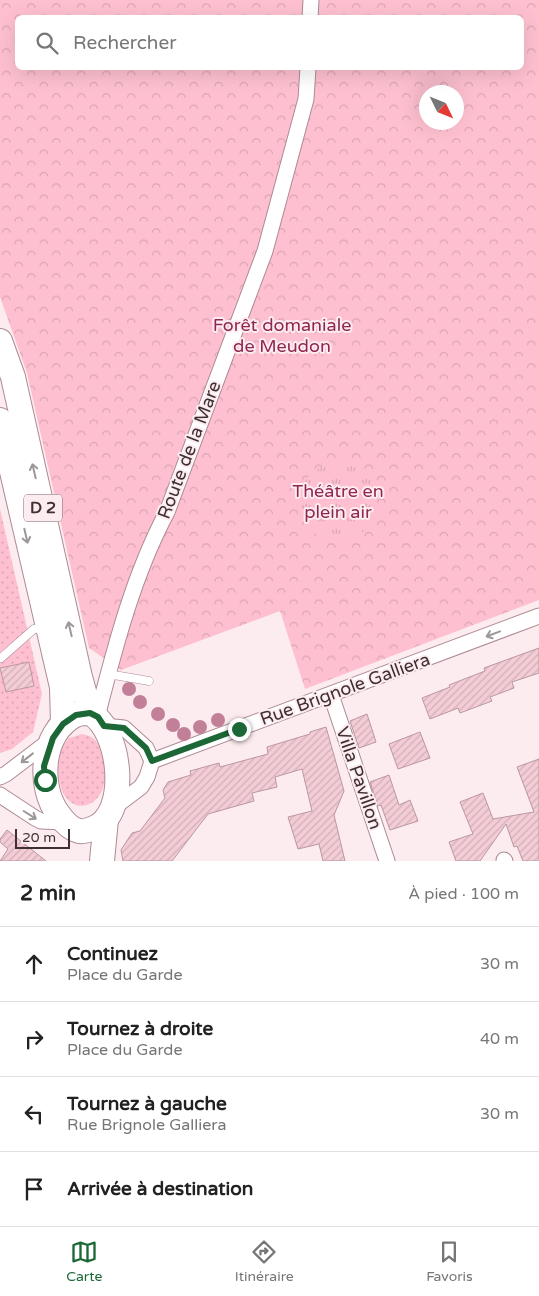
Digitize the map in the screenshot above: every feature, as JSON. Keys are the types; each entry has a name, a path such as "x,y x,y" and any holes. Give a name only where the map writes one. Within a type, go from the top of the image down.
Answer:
{"main road":[{"name":"D 2","path":"0,341 13,377 80,677 97,718"},
{"name":"D 2","path":"0,420 62,687 58,731"},
{"path":"93,861 54,809 46,790 44,766 58,731 76,715 97,718 111,740 117,764 102,861"},
{"path":"68,826 81,832 90,830 99,826 110,814"}],"street":[{"path":"310,15 311,0"},
{"name":"Route de la Mare","path":"97,718 112,658 150,544 167,512 265,251 306,99 308,70"},
{"name":"Rue Brignole Galliera","path":"152,761 539,616"},
{"name":"Villa Pavillon","path":"331,695 387,861"},
{"path":"97,718 124,728 146,748 152,761 148,776 141,787 110,814"},
{"path":"0,777 58,731"},
{"path":"0,795 34,818 68,826"}],"lane":[{"path":"1,658 34,629 47,628"},
{"path":"108,674 148,681"}],"green space":[{"name":"Forêt domaniale de Meudon","path":"0,0 539,0 539,600 305,689 280,611 121,670 89,648 27,373 0,297"},
{"name":"Théâtre en plein air","path":"338,463 353,466 366,474 374,487 377,502 374,517 366,530 353,538 338,541 323,538 310,530 302,517 299,502 302,487 310,474 323,466"},
{"path":"0,509 42,694 33,732 12,749 0,753"},
{"path":"82,734 93,738 97,743 102,754 105,773 103,787 97,798 89,804 80,806 71,802 63,793 58,767 61,752 66,742 69,738"}],"building":[{"path":"539,648 539,673 512,682 514,688 490,697 492,701 460,713 458,708 430,719 422,698 485,671 484,668"},
{"path":"29,662 34,686 6,692 0,668"},
{"path":"367,714 376,742 359,748 350,721"},
{"path":"326,727 344,791 334,815 345,861 323,861 319,844 298,849 288,817 312,811 302,769 275,777 277,787 252,793 254,801 208,814 172,861 123,861 121,850 132,833 140,831 165,798 163,790 168,782 191,775 190,771 219,763 220,767 268,754 267,747"},
{"path":"420,732 430,758 398,769 389,744"},
{"path":"539,759 539,861 523,861 517,846 514,847 506,824 480,861 456,861 449,842 473,834 460,802 483,793 493,819 534,812 517,767"},
{"path":"389,775 399,805 410,800 418,821 390,830 381,805 378,806 370,782"},
{"path":"7,830 46,861 0,861 8,849 0,842 0,839"}],"route":[{"path":"45,780 44,766 53,738 63,724 76,715 90,713 98,717 104,726 124,728 146,748 152,761 239,729"}]}
